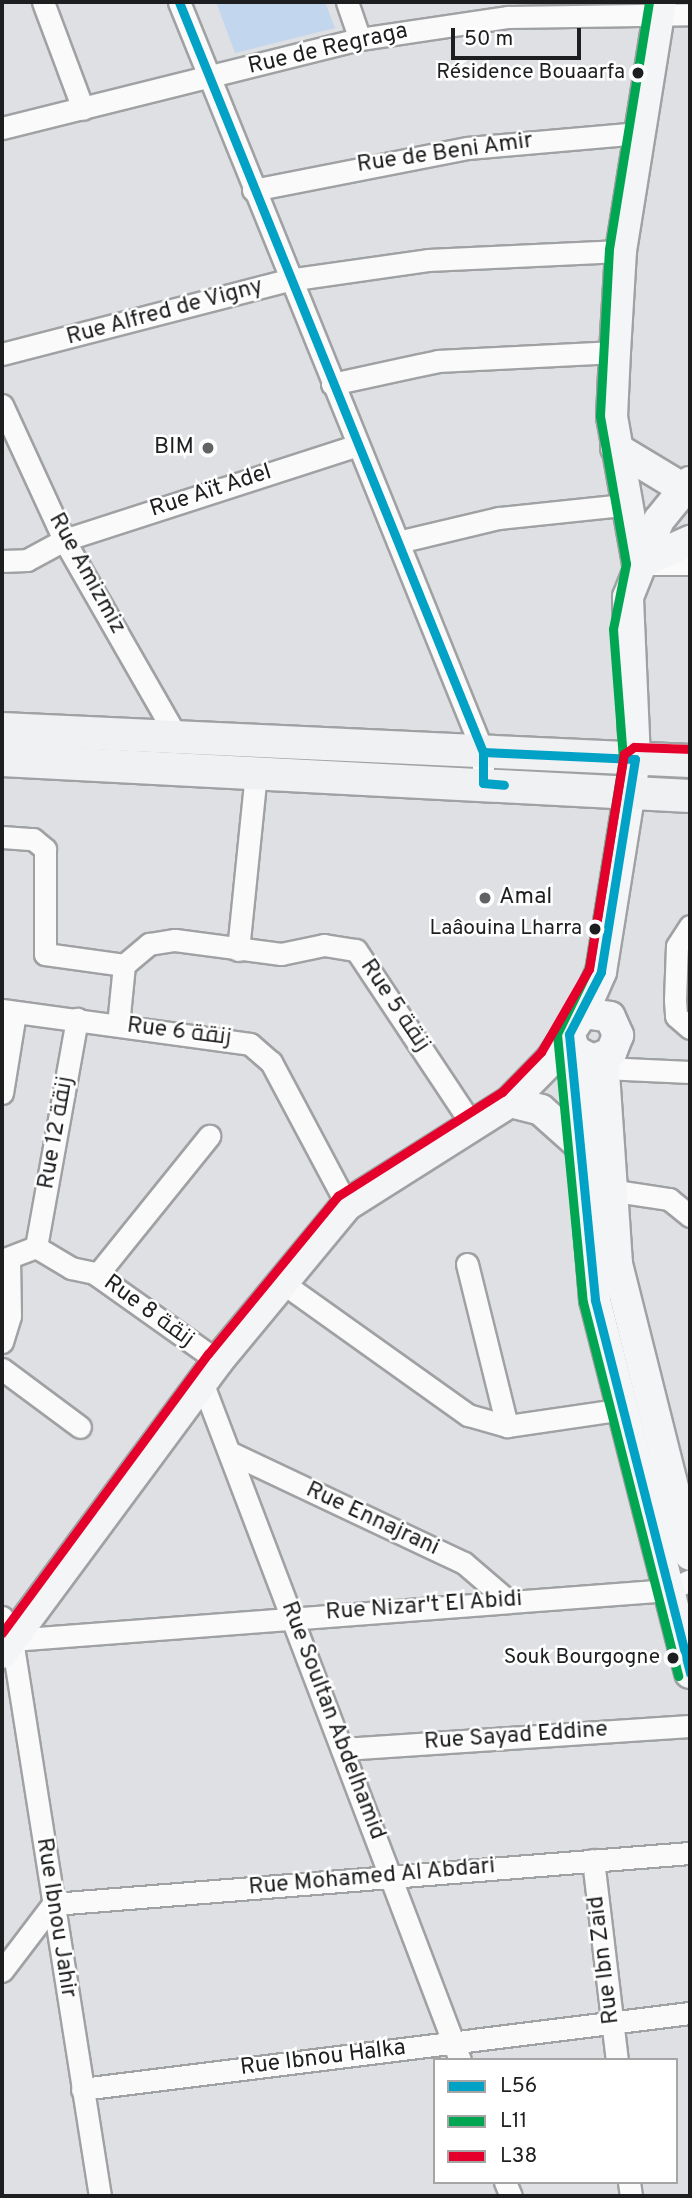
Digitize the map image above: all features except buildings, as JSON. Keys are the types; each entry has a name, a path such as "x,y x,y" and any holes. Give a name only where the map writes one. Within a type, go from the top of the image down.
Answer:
{"main road":[{"path":"638,564 623,505 616,448 615,352 621,251 661,6"},
{"path":"616,448 687,486 638,564 625,629 635,759 601,972 583,1044 578,1143 590,1270 623,1409 681,1600 690,1672"},
{"path":"638,564 690,541"},
{"path":"2,729 690,761"},
{"path":"2,760 483,783 690,796"},
{"path":"5,1637 280,1281 347,1205 510,1102 583,1044"},
{"path":"583,1044 628,1320 690,1555"},
{"path":"510,1102 541,1110 578,1143"}],"street":[{"path":"43,2 83,109"},
{"path":"179,2 288,280 483,752 483,783"},
{"path":"348,2 360,39"},
{"name":"Rue de Regraga","path":"2,128 360,39 506,9 661,6 690,13"},
{"name":"Rue de Beni Amir","path":"253,190 468,148 639,133"},
{"name":"Rue Alfred de Vigny","path":"2,355 288,280 428,260 621,251"},
{"path":"332,384 438,361 615,352"},
{"name":"Rue Amizmiz","path":"2,405 64,540 178,739"},
{"name":"Rue Aït Adel","path":"2,561 27,560 64,540 358,445"},
{"path":"398,541 499,518 623,505"},
{"path":"638,564 690,564"},
{"path":"238,950 256,773"},
{"path":"2,837 33,839 45,849 45,954 124,965 118,1025"},
{"path":"690,926 677,946 675,1000 676,1016 690,1028"},
{"name":"Rue 5 زنقة","path":"124,965 157,942 238,950 356,950 472,1126"},
{"path":"2,1093 8,1011"},
{"name":"Rue 6 زنقة","path":"8,1011 234,1038 260,1051 347,1205"},
{"name":"Rue 12 زنقة","path":"36,1247 77,1019"},
{"path":"583,1044 690,1072"},
{"path":"97,1275 209,1136"},
{"path":"609,1191 669,1199 690,1216"},
{"path":"2,1342 10,1316 5,1260 36,1247"},
{"name":"Rue 8 زنقة","path":"36,1247 97,1275 210,1372"},
{"path":"467,1264 507,1426"},
{"path":"280,1281 468,1415 507,1426 623,1409"},
{"path":"2,1369 79,1427"},
{"name":"Rue Soultan Abdelhamid","path":"210,1372 229,1451 457,2051"},
{"name":"Rue Ennajrani","path":"229,1451 464,1563 507,1600"},
{"name":"Rue Nizar't El Abidi","path":"5,1637 292,1618 507,1600 681,1600"},
{"name":"Rue Ibnou Jahir","path":"5,1637 53,1904 100,2196"},
{"name":"Rue Sayad Eddine","path":"342,1749 690,1726"},
{"name":"Rue Mohamed Al Abdari","path":"53,1904 690,1853"},
{"name":"Rue Ibn Zaid","path":"593,1860 617,2058"},
{"path":"2,1971 53,1904"},
{"name":"Rue Ibnou Halka","path":"82,2089 457,2051 613,2023 690,2013"}],"shaded area":[{"path":"216,2 325,2 335,28 235,53"}],"transit line":[{"name":"L56","path":"179,2 483,752 483,783 504,785"},
{"name":"L11","path":"649,2 609,249 600,416 626,564 613,629 623,758 589,968 557,1034 583,1302 678,1676"},
{"name":"L38","path":"2,1633 208,1354 338,1196 502,1092 541,1052 589,969 624,754 634,747 690,749"},
{"name":"L56","path":"483,752 635,759 601,972 569,1034 595,1300 690,1673"}],"place":[{"name":"Résidence Bouaarfa","path":"638,73"},
{"name":"BIM","path":"208,448"},
{"name":"Amal","path":"485,898"},
{"name":"Laâouina Lharra","path":"595,929"},
{"name":"Souk Bourgogne","path":"673,1658"}]}
